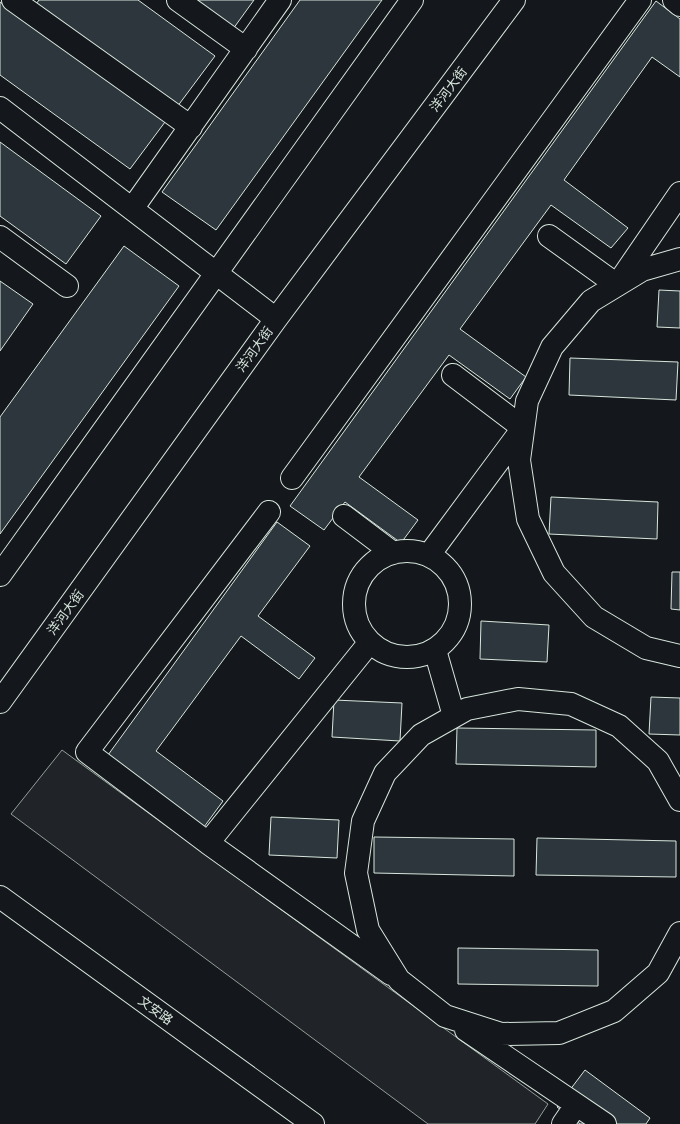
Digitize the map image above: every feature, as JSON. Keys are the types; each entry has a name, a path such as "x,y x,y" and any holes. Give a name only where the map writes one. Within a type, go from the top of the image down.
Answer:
{"street":[{"path":"13,0 190,127"},
{"path":"178,0 246,49"},
{"path":"132,209 280,0"},
{"path":"0,575 412,0"},
{"name":"洋河大街","path":"0,702 276,319 514,0"},
{"path":"292,478 640,0"},
{"path":"674,0 680,4"},
{"path":"0,108 276,319"},
{"path":"617,285 680,193"},
{"path":"0,236 67,286"},
{"path":"548,236 617,285"},
{"path":"680,259 642,270 591,301 552,346 527,401 519,460 528,519 554,573 594,617 646,648 680,656"},
{"path":"453,375 523,428"},
{"path":"429,555 523,428"},
{"path":"269,512 87,752 208,843 399,980 445,1016 604,1124"},
{"path":"344,516 393,553"},
{"path":"411,551 429,555 443,564 454,577 460,598 461,609 457,625 448,639 435,650 419,656 403,657 385,653 370,642 359,627 354,609 355,591 363,574 376,561 393,553 411,551"},
{"path":"208,843 370,642"},
{"path":"435,650 454,716"},
{"path":"399,980 368,930 356,873 363,821 385,773 421,735 467,709 518,699 571,704 619,726 658,762 680,800"},
{"name":"文安路","path":"0,897 313,1124"},
{"path":"445,1016 501,1034 560,1033 614,1011 658,973 680,933"},
{"path":"563,1124 576,1104"}],"shaded area":[{"path":"62,750 548,1104 535,1124 428,1124 11,814"}],"building":[{"path":"39,0 138,0 215,56 177,107 36,4"},
{"path":"194,0 254,0 233,29"},
{"path":"300,0 382,0 216,230 162,192"},
{"path":"656,1 680,19 680,77 652,57 564,180 628,228 611,248 551,205 460,329 526,377 510,399 449,355 359,477 418,520 401,543 345,502 324,530 290,506"},
{"path":"0,2 165,122 130,169 0,75"},
{"path":"0,142 101,216 66,264 0,216"},
{"path":"124,246 179,286 0,534 0,417"},
{"path":"0,281 33,304 0,351"},
{"path":"659,290 680,291 680,328 657,327"},
{"path":"570,358 678,362 676,400 569,395"},
{"path":"551,497 658,502 657,539 549,534"},
{"path":"277,522 310,546 258,616 315,658 299,679 241,636 156,751 223,801 204,827 108,755"},
{"path":"672,572 680,572 680,610 671,609"},
{"path":"481,621 549,625 547,662 480,659"},
{"path":"651,697 680,698 680,735 649,734"},
{"path":"334,700 402,703 400,741 332,737"},
{"path":"457,728 596,730 596,767 456,764"},
{"path":"271,817 339,820 337,858 269,855"},
{"path":"374,837 514,839 514,876 374,873"},
{"path":"537,838 676,841 676,877 536,875"},
{"path":"458,948 598,950 598,986 458,984"},
{"path":"585,1070 650,1118 646,1124 580,1124 557,1107"}]}
